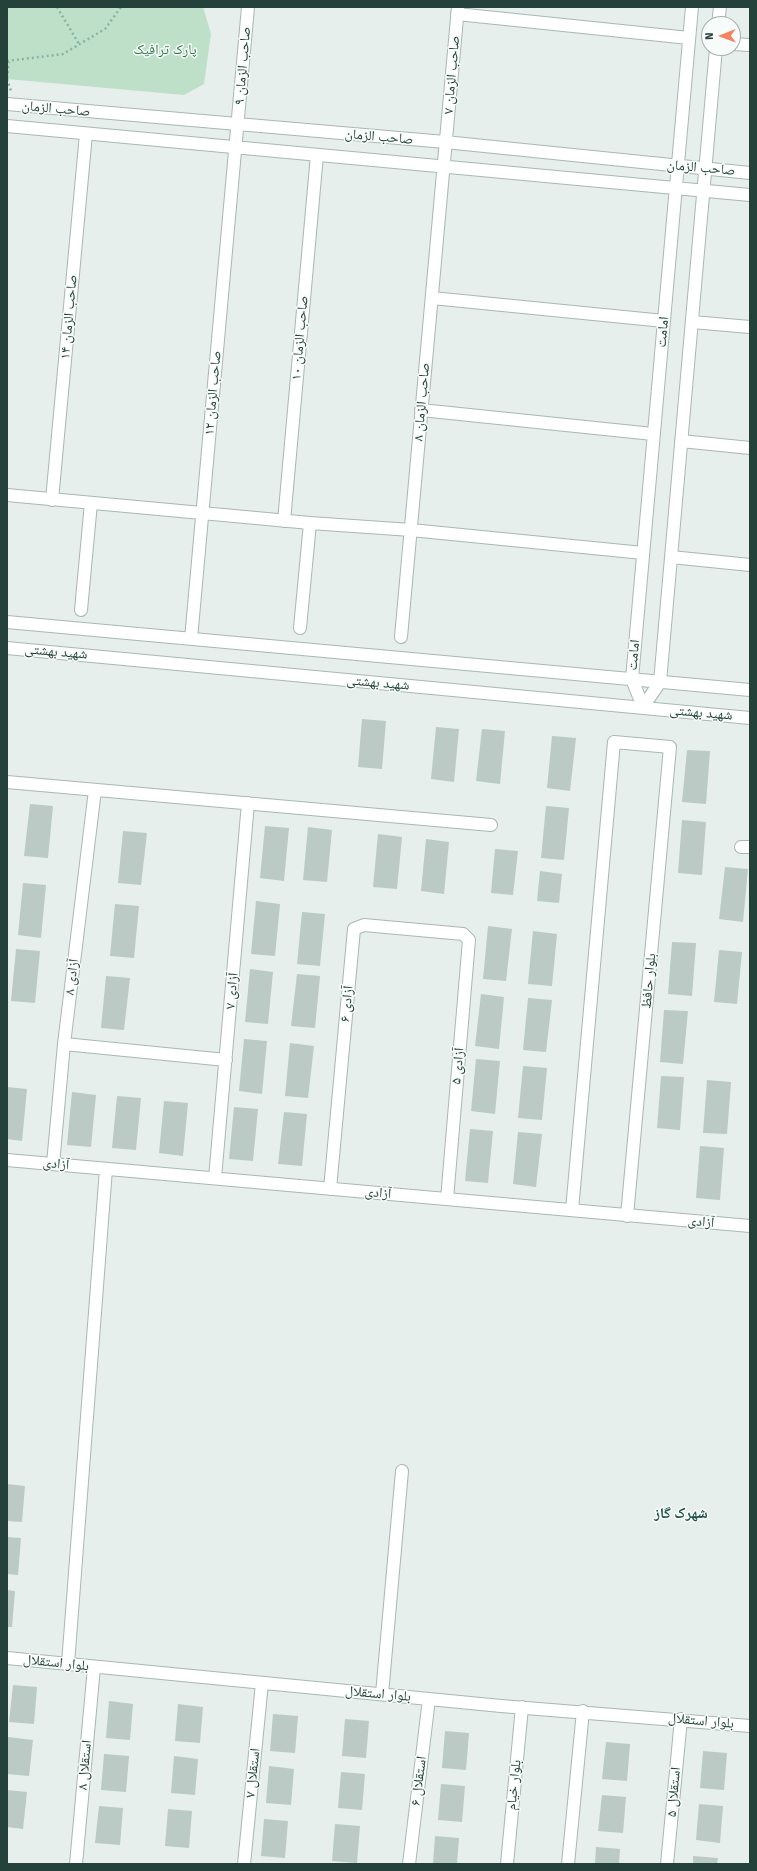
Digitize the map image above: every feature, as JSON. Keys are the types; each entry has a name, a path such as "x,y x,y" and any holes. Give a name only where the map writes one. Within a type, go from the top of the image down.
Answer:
{"street":[{"name":"صاحب الزمان ۹","path":"236,148 248,7"},
{"name":"امامت","path":"643,708 632,679 692,7"},
{"path":"457,11 689,38"},
{"name":"صاحب الزمان ۷","path":"443,167 457,11"},
{"name":"امامت","path":"643,708 660,682 715,56"},
{"name":"صاحب الزمان","path":"7,104 238,126 446,142 750,173"},
{"name":"صاحب الزمان","path":"7,126 750,195"},
{"name":"صاحب الزمان ۱۴","path":"52,500 86,134"},
{"name":"صاحب الزمان ۱۲","path":"191,639 236,148"},
{"name":"صاحب الزمان ۱۰","path":"284,521 317,155"},
{"name":"صاحب الزمان ۸","path":"401,637 443,167"},
{"path":"432,298 664,321"},
{"path":"692,322 750,327"},
{"path":"421,410 653,434"},
{"path":"681,441 750,448"},
{"path":"7,496 284,521 411,530 643,554"},
{"path":"81,610 91,503"},
{"path":"300,628 310,523"},
{"path":"671,557 750,565"},
{"name":"شهید بهشتی","path":"7,622 750,690"},
{"name":"شهید بهشتی","path":"7,648 750,718"},
{"name":"بلوار حافظ","path":"572,1210 614,742 670,747 627,1216"},
{"path":"7,782 491,825"},
{"name":"آزادی ۸","path":"53,1164 64,1044 95,790"},
{"name":"آزادی ۷","path":"215,1178 248,803"},
{"name":"آزادی ۶","path":"330,1189 354,929 364,925 463,934"},
{"name":"آزادی ۵","path":"447,1199 469,940 463,934"},
{"path":"64,1044 226,1060"},
{"name":"آزادی","path":"7,1160 750,1226"},
{"path":"68,1664 106,1169"},
{"path":"382,1694 402,1471"},
{"name":"بلوار استقلال","path":"7,1658 430,1699 750,1726"},
{"name":"استقلال ۸","path":"76,1864 94,1667"},
{"name":"استقلال ۷","path":"244,1864 262,1683"},
{"name":"استقلال ۶","path":"409,1864 430,1699"},
{"name":"بلوار خیام","path":"507,1864 522,1707"},
{"path":"568,1864 583,1711"},
{"name":"استقلال ۵","path":"667,1864 681,1719"}],"path":[{"path":"57,7 79,44"},
{"path":"7,78 8,62 63,54 105,29 121,7"}],"green space":[{"name":"پارک ترافیک","path":"7,7 203,7 211,34 204,84 184,95 7,79"}],"building":[{"path":"362,719 386,721 382,769 358,767"},
{"path":"436,727 459,729 454,782 431,779"},
{"path":"482,729 505,731 500,784 476,781"},
{"path":"552,736 576,738 570,791 547,788"},
{"path":"687,750 710,751 706,804 682,802"},
{"path":"30,804 53,806 48,858 24,856"},
{"path":"546,806 569,808 564,860 541,858"},
{"path":"682,820 706,822 702,875 678,873"},
{"path":"265,826 289,828 284,881 260,878"},
{"path":"308,827 332,830 327,882 303,880"},
{"path":"123,831 147,833 141,885 118,883"},
{"path":"378,834 402,837 397,889 373,887"},
{"path":"426,839 449,842 444,894 421,891"},
{"path":"495,849 518,851 513,895 491,893"},
{"path":"725,867 748,869 743,922 719,919"},
{"path":"540,871 562,874 559,903 537,901"},
{"path":"23,883 46,885 41,938 18,935"},
{"path":"256,901 280,904 275,956 251,954"},
{"path":"115,904 139,906 134,958 110,956"},
{"path":"302,912 325,914 320,966 297,964"},
{"path":"488,926 512,929 506,981 483,979"},
{"path":"533,931 557,934 552,986 528,984"},
{"path":"672,942 696,943 692,996 668,994"},
{"path":"16,949 40,951 35,1003 11,1001"},
{"path":"719,950 742,952 737,1004 714,1002"},
{"path":"250,969 273,972 268,1024 245,1022"},
{"path":"297,974 320,976 315,1028 291,1026"},
{"path":"106,976 130,978 124,1030 101,1028"},
{"path":"481,994 504,997 499,1049 475,1046"},
{"path":"528,998 552,1000 546,1052 523,1050"},
{"path":"664,1010 688,1011 683,1064 660,1062"},
{"path":"244,1039 267,1041 262,1094 239,1091"},
{"path":"290,1043 314,1046 308,1098 285,1096"},
{"path":"476,1059 500,1061 495,1114 471,1111"},
{"path":"523,1066 547,1068 542,1120 518,1118"},
{"path":"661,1076 684,1077 680,1130 657,1128"},
{"path":"707,1080 731,1082 727,1134 703,1133"},
{"path":"7,1087 27,1089 22,1141 7,1139"},
{"path":"72,1092 96,1095 91,1147 67,1145"},
{"path":"117,1096 141,1098 136,1150 112,1148"},
{"path":"164,1101 188,1103 183,1156 159,1153"},
{"path":"234,1107 258,1109 253,1161 229,1159"},
{"path":"284,1112 307,1114 302,1166 278,1164"},
{"path":"470,1129 493,1131 488,1183 465,1181"},
{"path":"518,1132 542,1134 536,1187 513,1184"},
{"path":"700,1146 724,1148 720,1200 696,1198"},
{"path":"7,1484 25,1486 22,1522 7,1521"},
{"path":"7,1537 21,1538 18,1575 7,1574"},
{"path":"7,1590 15,1591 12,1627 7,1627"},
{"path":"13,1685 37,1687 34,1724 9,1722"},
{"path":"109,1701 133,1704 130,1740 106,1738"},
{"path":"178,1704 203,1707 200,1743 175,1741"},
{"path":"273,1714 298,1716 295,1753 270,1751"},
{"path":"345,1719 369,1721 366,1758 342,1756"},
{"path":"445,1731 469,1733 466,1770 442,1768"},
{"path":"8,1737 33,1740 29,1776 7,1774"},
{"path":"606,1742 630,1744 627,1781 602,1779"},
{"path":"703,1751 727,1753 724,1790 700,1788"},
{"path":"104,1754 129,1756 126,1792 101,1790"},
{"path":"174,1756 198,1759 195,1795 171,1793"},
{"path":"269,1766 294,1769 291,1805 266,1803"},
{"path":"341,1772 365,1774 362,1810 338,1808"},
{"path":"441,1784 465,1786 462,1822 438,1820"},
{"path":"7,1790 27,1792 23,1829 7,1827"},
{"path":"602,1795 626,1797 623,1833 598,1831"},
{"path":"699,1804 723,1806 720,1843 696,1840"},
{"path":"99,1806 123,1808 120,1845 95,1843"},
{"path":"168,1809 192,1811 189,1848 165,1846"},
{"path":"264,1819 288,1821 285,1858 261,1856"},
{"path":"335,1824 360,1826 357,1863 332,1861"},
{"path":"435,1836 459,1838 457,1864 433,1864"},
{"path":"596,1847 620,1849 619,1864 595,1864"},
{"path":"693,1856 718,1858 717,1864 693,1864"}],"district":[{"name":"شهرک گاز","path":"681,1514"}]}
